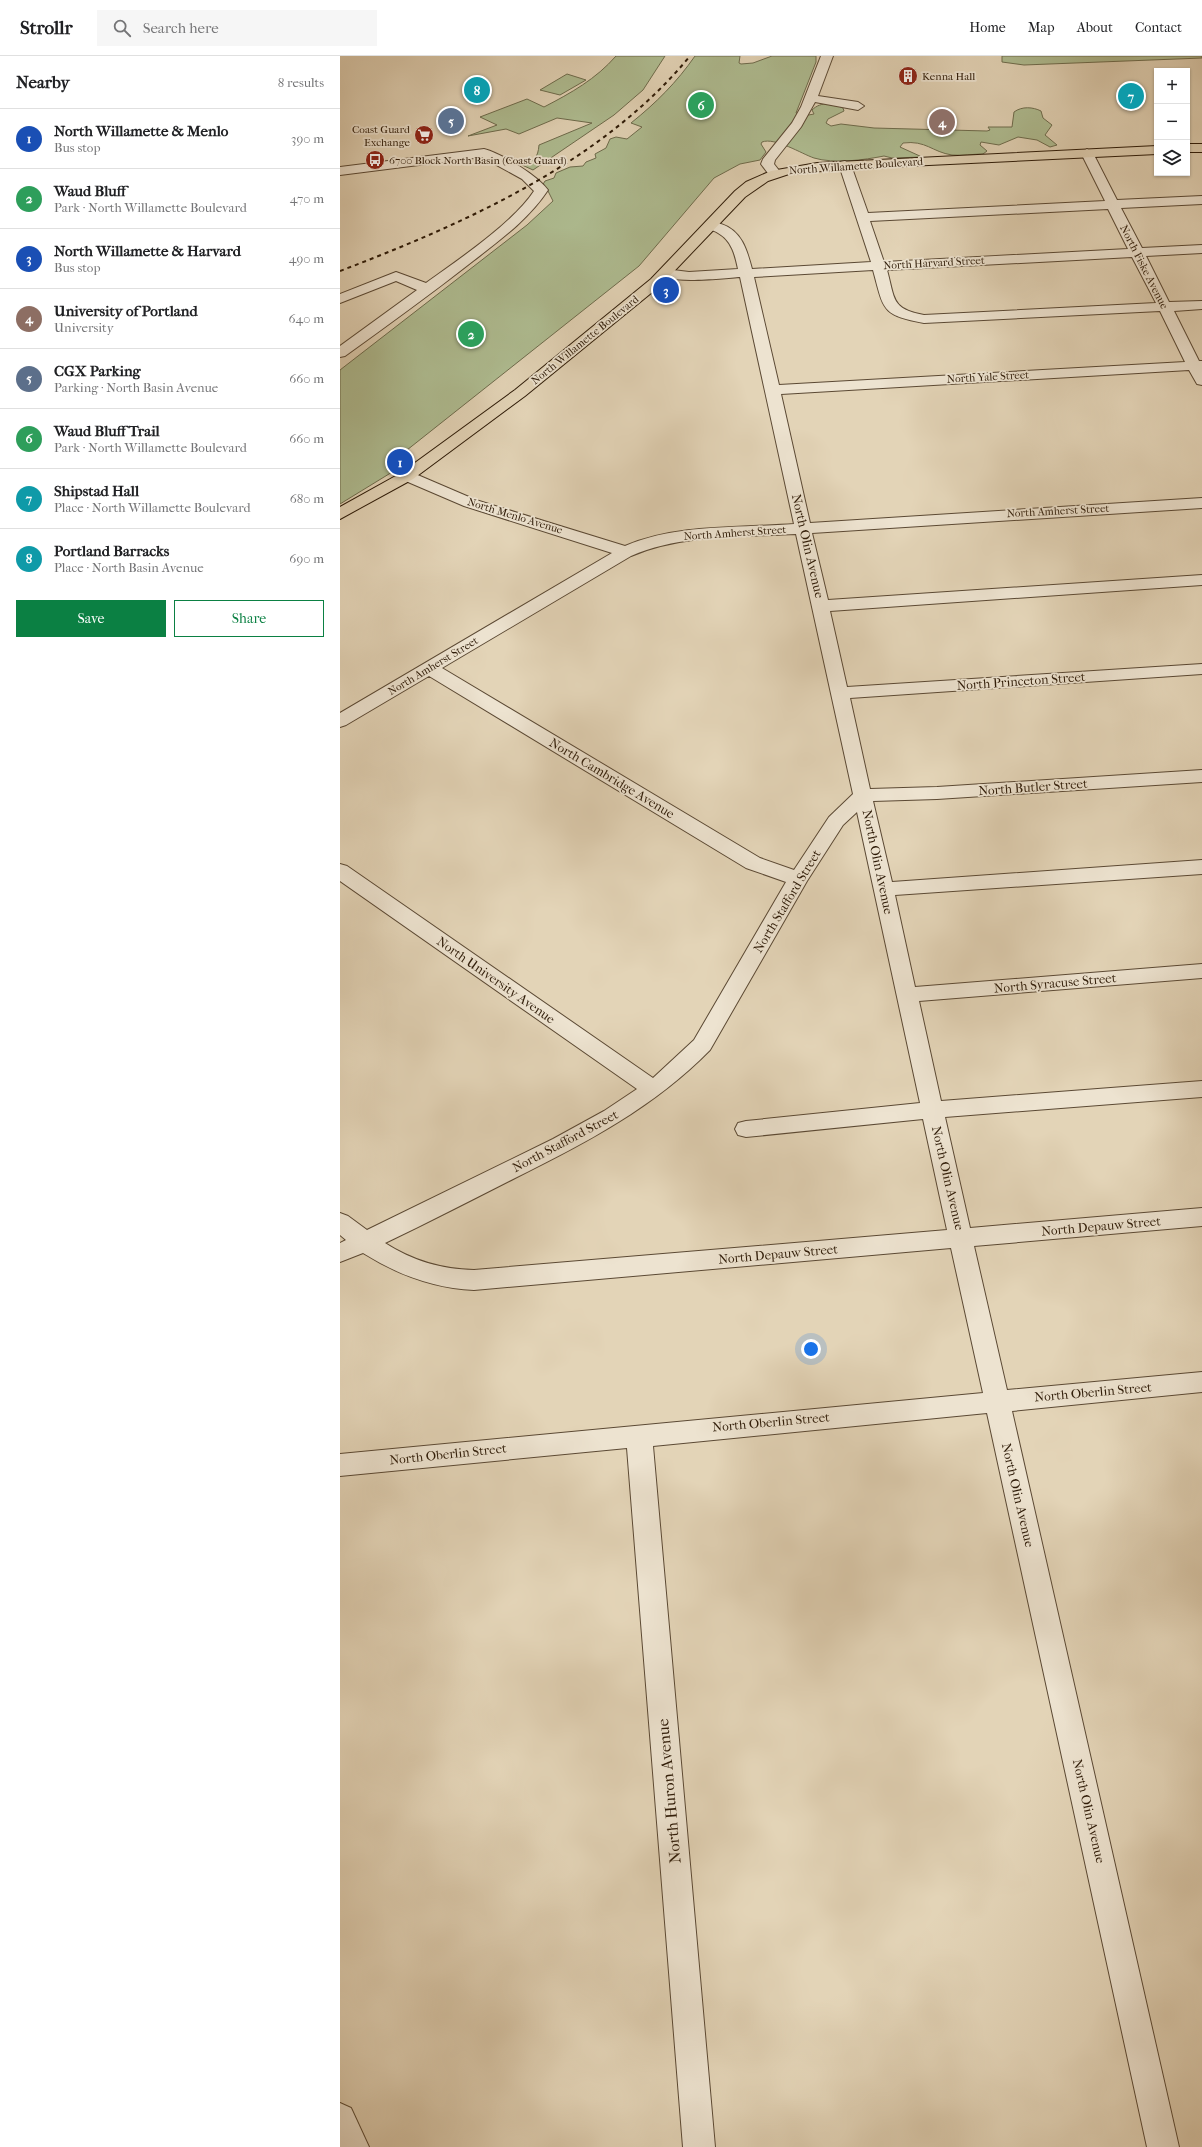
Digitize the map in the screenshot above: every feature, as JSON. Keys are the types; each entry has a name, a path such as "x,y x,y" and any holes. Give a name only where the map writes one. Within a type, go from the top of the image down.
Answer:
{"main road":[{"path":"1190,148 1202,148"},
{"name":"North Willamette Boulevard","path":"340,514 407,476 488,418 666,273 748,186 775,173 845,165 1154,150"}],"street":[{"path":"775,173 768,164 775,151 797,124 810,98 827,56"},
{"path":"810,98 858,106"},
{"path":"340,171 484,152 527,176 540,187 541,194 512,224 340,353"},
{"name":"North Fiske Avenue","path":"1087,153 1164,307 1198,365 1202,381"},
{"path":"845,165 892,309 902,315 916,318 1202,305"},
{"path":"863,217 1202,200"},
{"name":"North Olin Avenue","path":"711,225 724,230 734,237 746,272 841,693 1163,2147"},
{"name":"North Harvard Street","path":"666,273 684,276 1202,249"},
{"path":"340,299 396,276 427,289"},
{"name":"North Yale Street","path":"773,390 1198,365"},
{"name":"North Menlo Avenue","path":"407,476 470,502 583,537 625,552"},
{"name":"North Amherst Street","path":"340,721 625,552 644,544 686,536 1202,503"},
{"path":"821,606 1202,580"},
{"name":"North Cambridge Avenue","path":"429,668 753,863 798,879"},
{"name":"North Princeton Street","path":"841,693 1202,669"},
{"name":"North Butler Street","path":"863,795 938,793 1202,776"},
{"name":"North Stafford Street","path":"340,1252 409,1222 579,1136 653,1089 685,1064 702,1045 798,879 836,821 863,795"},
{"path":"884,889 1202,867"},
{"name":"North University Avenue","path":"340,871 653,1089"},
{"name":"North Syracuse Street","path":"907,994 1202,971"},
{"path":"746,1129 933,1110 1202,1089"},
{"name":"North Depauw Street","path":"340,1222 363,1242 395,1261 433,1276 453,1280 474,1280 1202,1217"},
{"name":"North Oberlin Street","path":"340,1465 639,1435 1202,1382"},
{"name":"North Huron Avenue","path":"639,1435 699,2147"},
{"path":"340,2119 353,2147"}],"green space":[{"path":"616,56 665,56 643,90 614,115 533,170 522,165 535,158 538,153 539,145 592,123 557,118 519,134 506,129 468,136 497,125 480,117 527,99 544,107 592,79"},
{"path":"695,56 740,56 739,63 741,64 753,63 772,56 816,56 816,62 796,113 803,116 814,114 812,110 823,104 832,104 843,108 844,111 828,119 826,123 831,126 841,124 874,128 987,131 990,130 988,127 1012,127 1014,112 1024,108 1031,108 1041,111 1043,118 1052,125 1045,135 1057,145 1050,147 1037,140 1018,137 999,145 981,142 980,145 987,151 983,154 952,155 945,154 918,143 903,143 900,147 922,157 892,158 884,156 858,160 831,161 814,158 774,142 762,142 761,144 766,152 760,160 740,164 714,178 639,266 407,450 410,456 402,466 340,504 340,370 527,225 553,201 547,189 542,186 545,181 554,178 556,173 570,167 583,166 586,162 596,158 595,154 606,148 610,139 616,137 627,139 642,127 631,123 666,92"},
{"path":"1002,56 1202,56 1202,58 1024,65 1002,62"},
{"path":"567,74 586,80 560,95 540,90"}],"railway":[{"path":"340,271 436,232 483,210 530,185 574,158 616,128 655,94 690,56"}],"place":[{"name":"Kenna Hall","path":"908,76"},
{"name":"Portland Barracks","path":"477,90"},
{"name":"Shipstad Hall","path":"1131,96"},
{"name":"Waud Bluff Trail","path":"701,105"},
{"name":"CGX Parking","path":"451,121"},
{"name":"University of Portland","path":"942,122"},
{"name":"Coast Guard Exchange","path":"424,135"},
{"name":"6700 Block North Basin (Coast Guard)","path":"375,160"},
{"name":"North Willamette & Harvard","path":"666,290"},
{"name":"Waud Bluff","path":"471,334"},
{"name":"North Willamette & Menlo","path":"400,462"}]}
